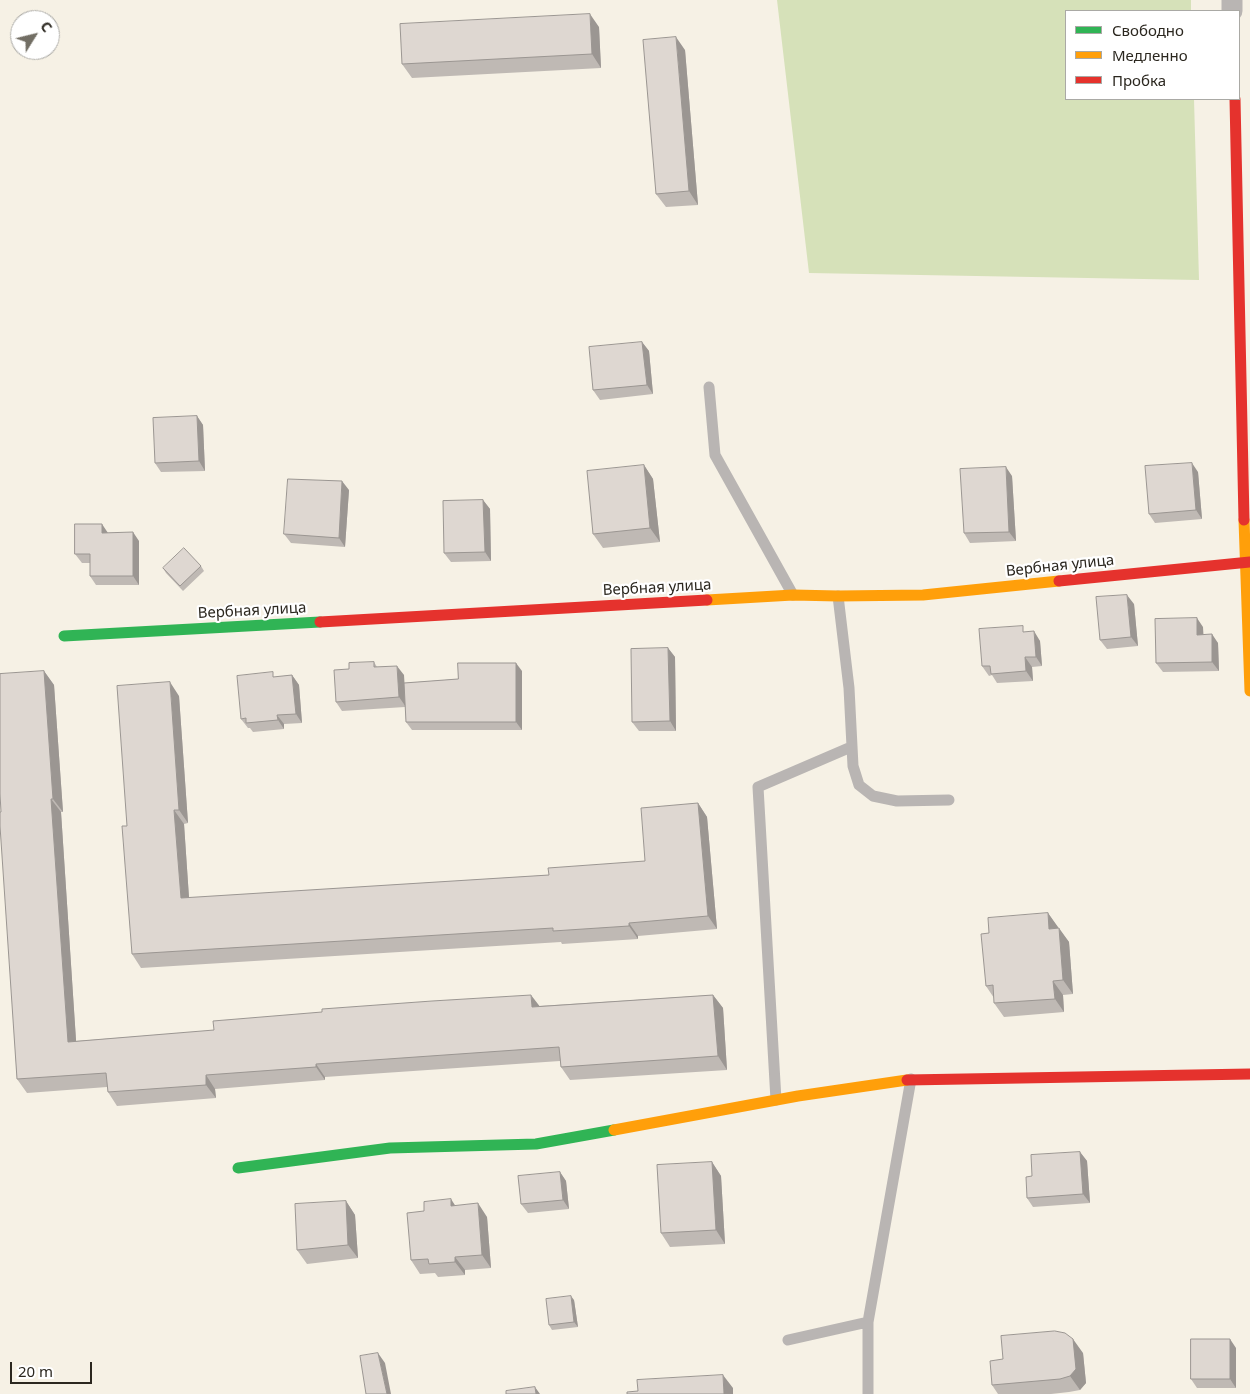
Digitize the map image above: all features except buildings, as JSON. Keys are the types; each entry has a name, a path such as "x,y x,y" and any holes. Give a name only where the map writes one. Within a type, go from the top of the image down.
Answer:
{"street":[{"path":"1235,100 1250,690"},
{"name":"Вербная улица","path":"64,636 792,595 923,595 1247,562"},
{"path":"238,1168 390,1148 536,1144 776,1100 911,1079 1250,1074"}],"lane":[{"path":"709,387 715,455 792,595"},
{"path":"838,596 849,688 852,766 859,785 873,796 897,801 949,800"},
{"path":"776,1100 758,787 852,747"},
{"path":"868,1394 868,1322 911,1079"},
{"path":"788,1340 868,1322"}],"green space":[{"path":"777,0 1191,0 1191,10 1065,10 1065,100 1194,100 1199,280 809,273"}],"traffic: fast":[{"path":"64,636 320,622"},
{"path":"238,1168 390,1148 536,1144 614,1130"}],"traffic: slow":[{"path":"1244,520 1250,691"},
{"path":"707,600 793,595 923,595 1059,581"},
{"path":"614,1130 798,1096 907,1080"}],"traffic: jam":[{"path":"1235,100 1244,520"},
{"path":"1059,581 1250,562"},
{"path":"320,622 707,600"},
{"path":"907,1080 1250,1074"}]}
